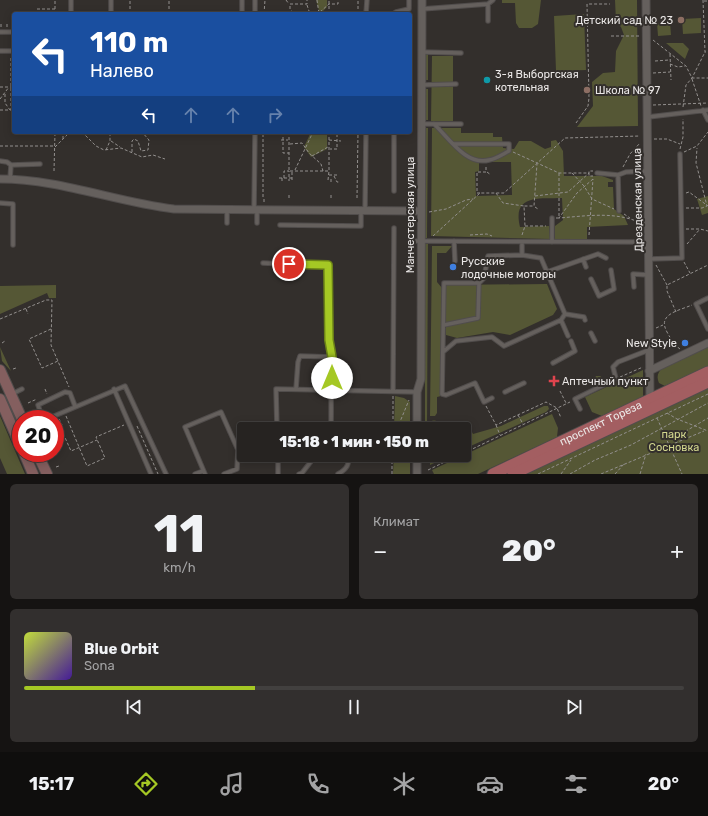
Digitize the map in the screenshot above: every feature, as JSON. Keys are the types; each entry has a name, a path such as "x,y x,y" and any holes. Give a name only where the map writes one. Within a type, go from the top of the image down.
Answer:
{"main road":[{"path":"0,370 18,410"},
{"name":"проспект Тореза","path":"493,474 708,372"},
{"name":"проспект Тореза","path":"513,474 708,382"},
{"path":"0,399 12,426"},
{"path":"28,462 33,474"},
{"path":"41,462 47,474"}],"street":[{"name":"Манчестерская улица","path":"417,422 415,392 421,379 420,241 422,0"},
{"name":"Дрезденская улица","path":"646,0 649,242 652,261 649,275 650,350 648,368 650,400"},
{"path":"0,179 52,183 160,208 227,210 421,211"},
{"path":"648,368 708,343"},
{"path":"417,462 417,474"}],"lane":[{"path":"71,0 71,12"},
{"path":"111,0 111,12"},
{"path":"242,0 242,11"},
{"path":"255,0 255,12"},
{"path":"366,0 366,12"},
{"path":"396,12 409,9 409,0"},
{"path":"469,0 469,6"},
{"path":"422,9 488,4 493,0"},
{"path":"488,4 488,21"},
{"path":"0,30 12,32"},
{"path":"0,51 12,51"},
{"path":"421,52 461,53"},
{"path":"421,85 456,84"},
{"path":"703,110 708,120"},
{"path":"648,117 708,110"},
{"path":"421,124 461,124"},
{"path":"434,124 454,144 473,160 489,160 509,150 509,144 454,144"},
{"path":"255,134 257,223"},
{"path":"280,225 361,226 366,134"},
{"path":"394,134 394,190"},
{"path":"652,261 682,258 680,154"},
{"path":"0,161 7,162 11,165 40,164"},
{"path":"10,179 11,165"},
{"path":"597,173 617,175 626,172 648,170"},
{"path":"617,175 619,211"},
{"path":"0,203 13,204 12,245"},
{"path":"227,210 227,223"},
{"path":"552,218 552,242"},
{"path":"393,391 394,228"},
{"path":"410,241 522,240 552,242 649,242"},
{"path":"522,240 522,256"},
{"path":"454,241 455,261"},
{"path":"547,272 598,254 606,258"},
{"path":"444,325 478,318 479,283 484,278 488,256 522,256 541,258 565,314"},
{"path":"582,260 586,267"},
{"path":"263,263 284,264"},
{"path":"289,264 328,265 329,340 332,357 332,422"},
{"path":"592,279 599,296 614,289 611,270"},
{"path":"634,287 633,274 649,275"},
{"path":"479,283 444,283 442,394 446,395 475,383 484,402 492,398"},
{"path":"708,298 696,304 708,330"},
{"path":"565,314 584,317 585,320"},
{"path":"443,352 456,341 492,337 504,346 561,320 565,314"},
{"path":"561,320 568,336"},
{"path":"591,333 595,341"},
{"path":"553,363 575,351 571,341"},
{"path":"580,409 575,399 616,379 613,367 618,362 650,350"},
{"path":"296,389 298,362 300,356 332,357"},
{"path":"505,392 524,383"},
{"path":"64,411 122,386 128,388 166,474"},
{"path":"114,389 151,474"},
{"path":"277,422 276,389 332,389 415,392"},
{"path":"11,394 22,390"},
{"path":"40,410 38,405 68,392 75,406"},
{"path":"195,474 204,472 185,427 221,412 238,450 237,469 224,474"},
{"path":"278,462 278,474"},
{"path":"302,474 311,462"},
{"path":"338,474 346,470 349,462"}],"path":[{"path":"38,9 55,9 55,0"},
{"path":"130,0 130,12"},
{"path":"169,0 169,12"},
{"path":"264,12 265,0"},
{"path":"286,0 290,4 307,4"},
{"path":"307,0 309,12"},
{"path":"317,0 320,12"},
{"path":"329,0 329,12"},
{"path":"321,12 329,4 338,4 338,0"},
{"path":"358,0 358,12"},
{"path":"695,71 705,52 703,1 708,1"},
{"path":"290,4 290,11 293,12"},
{"path":"576,123 588,106 589,98 586,4 610,4"},
{"path":"0,30 1,22"},
{"path":"7,22 7,28"},
{"path":"611,36 642,36"},
{"path":"652,40 686,66 692,78 703,110"},
{"path":"670,53 671,80"},
{"path":"10,110 11,55"},
{"path":"652,61 670,60"},
{"path":"670,63 678,67 686,66"},
{"path":"652,73 670,72"},
{"path":"692,78 708,78"},
{"path":"0,87 10,87"},
{"path":"0,99 10,87"},
{"path":"5,94 5,103 10,110"},
{"path":"0,103 5,103"},
{"path":"653,105 708,103"},
{"path":"0,110 10,110"},
{"path":"680,154 697,146 708,132"},
{"path":"54,171 55,134"},
{"path":"63,134 63,140"},
{"path":"0,146 55,147 68,134"},
{"path":"84,134 96,146 106,150 121,148"},
{"path":"106,150 110,141 110,134"},
{"path":"144,134 149,140 148,150 150,155"},
{"path":"263,134 263,197"},
{"path":"283,134 283,153 289,153"},
{"path":"289,134 289,181"},
{"path":"295,171 311,134"},
{"path":"329,134 329,179 331,179 331,182"},
{"path":"357,198 358,134"},
{"path":"312,156 329,148 337,149 337,136 339,136"},
{"path":"491,175 486,172 476,172 477,193 504,193 565,138 643,136"},
{"path":"132,152 132,141 134,139 138,141 141,151 148,150"},
{"path":"653,140 666,139 680,144"},
{"path":"259,140 266,140"},
{"path":"282,140 289,140"},
{"path":"329,140 341,140"},
{"path":"617,175 627,162 630,154 643,140"},
{"path":"110,141 121,148 142,157 150,155 164,158"},
{"path":"289,144 300,142 321,164 323,171"},
{"path":"697,146 696,163 707,206"},
{"path":"509,150 558,173 589,173 589,176 593,176"},
{"path":"486,160 486,172"},
{"path":"534,206 537,164"},
{"path":"279,181 282,182 284,171 329,171"},
{"path":"279,178 292,179 292,171"},
{"path":"558,173 559,218"},
{"path":"572,173 584,186 592,199 644,224"},
{"path":"535,196 568,192 589,173"},
{"path":"593,176 597,176 597,173"},
{"path":"329,175 339,175"},
{"path":"334,175 335,179"},
{"path":"589,242 589,216 592,199 593,176"},
{"path":"559,218 584,186 593,178"},
{"path":"331,179 335,179 337,182 340,182"},
{"path":"259,181 264,181"},
{"path":"355,182 361,182"},
{"path":"689,192 707,206"},
{"path":"429,241 480,193"},
{"path":"496,193 503,203 534,206 538,209"},
{"path":"429,212 446,209 466,200 474,199"},
{"path":"522,240 525,226 524,206"},
{"path":"681,208 702,208 707,206"},
{"path":"552,218 607,215 632,218"},
{"path":"525,226 552,226"},
{"path":"682,229 700,229 708,231"},
{"path":"682,247 686,245 700,229"},
{"path":"652,261 667,285 667,291 676,312"},
{"path":"685,264 690,274"},
{"path":"667,285 708,265"},
{"path":"0,319 46,300 52,300 51,345 69,385 68,392"},
{"path":"655,328 663,325 667,316 696,304"},
{"path":"26,308 28,314"},
{"path":"663,325 673,344 680,350"},
{"path":"52,329 29,338 42,368 58,361"},
{"path":"616,379 648,368"},
{"path":"45,389 47,395"},
{"path":"393,391 393,422"},
{"path":"560,391 566,403"},
{"path":"400,422 415,392"},
{"path":"538,474 571,460 708,394"},
{"path":"471,450 575,399"},
{"path":"484,402 500,435"},
{"path":"496,425 546,402 557,408 561,418"},
{"path":"570,474 595,460 630,445 708,402"},
{"path":"667,413 704,431"},
{"path":"65,415 87,466 105,458 97,440"},
{"path":"518,415 524,424"},
{"path":"656,418 682,474"},
{"path":"680,440 686,431 708,418"},
{"path":"136,423 158,474"},
{"path":"64,435 71,451 97,440 96,437 126,424"},
{"path":"601,474 680,440 704,431 708,431"},
{"path":"640,474 646,454"},
{"path":"561,474 571,460"},
{"path":"392,462 392,474"},
{"path":"428,470 445,462"},
{"path":"615,474 625,463"}],"green space":[{"path":"316,0 327,0 327,7 322,12 319,12"},
{"path":"502,0 541,0 538,24 532,28 519,28 516,23 515,3 502,3"},
{"path":"615,0 637,0 638,126 577,127 593,106 592,82 603,73 615,72 616,51 624,35 621,27 616,22"},
{"path":"584,14 586,70 556,71 554,16"},
{"path":"701,18 701,33 683,34 682,19"},
{"path":"670,22 671,35 658,36 657,23"},
{"path":"666,43 683,43 689,49 685,59"},
{"path":"425,54 428,54 428,80 425,80"},
{"path":"432,56 453,56 453,121 431,121"},
{"path":"425,89 428,89 428,120 425,120"},
{"path":"425,128 428,128 427,238 425,238"},
{"path":"432,128 461,128 461,133 493,133 493,137 502,137 503,148 514,149 519,141 531,141 545,149 551,147 551,141 556,140 563,151 564,176 602,176 613,180 613,182 608,182 608,187 613,187 614,209 624,216 628,225 587,227 587,239 555,239 555,226 563,220 562,198 545,198 529,200 524,204 520,209 520,227 549,226 550,239 431,236","holes":["479,162 511,162 512,195 476,196 475,172 479,171"]},
{"path":"310,134 327,134 327,149 311,157 304,147"},
{"path":"708,196 708,213 702,215 697,199"},
{"path":"425,244 428,244 427,422 425,422"},
{"path":"432,246 452,246 446,253 437,253 437,282 442,288 441,396 437,397 437,413 435,416 430,416"},
{"path":"547,284 557,309 553,315 510,335 493,332 457,338 446,335 446,285"},
{"path":"56,285 56,298 49,298 47,293 0,314 0,286"},
{"path":"708,346 708,366 665,386 659,383 658,374 663,367"},
{"path":"0,347 11,371 2,361"},
{"path":"643,370 643,397 602,416 592,412 585,397"},
{"path":"596,376 600,376 604,379 603,384 594,389 591,384"},
{"name":"парк Сосновка","path":"708,387 708,474 523,474"},
{"path":"395,396 404,398 410,402 410,422 394,422"},
{"path":"544,406 548,406 549,409 546,412 471,446 471,430 473,434 501,426"},
{"path":"552,414 558,428 557,437 478,474 434,474 432,470 449,462 471,462 471,452"},
{"path":"0,416 12,444 12,462 20,462 25,474 7,474 0,458"},
{"path":"394,462 410,462 410,474 393,474"}],"place":[{"name":"Детский сад № 23","path":"681,20"},
{"name":"3-я Выборгская котельная","path":"487,80"},
{"name":"Школа № 97","path":"587,90"},
{"name":"Русские лодочные моторы","path":"453,267"},
{"name":"New Style","path":"685,343"},
{"name":"Аптечный пункт","path":"554,381"}],"route":[{"path":"289,264 328,265 329,340 332,357 332,378"}]}
